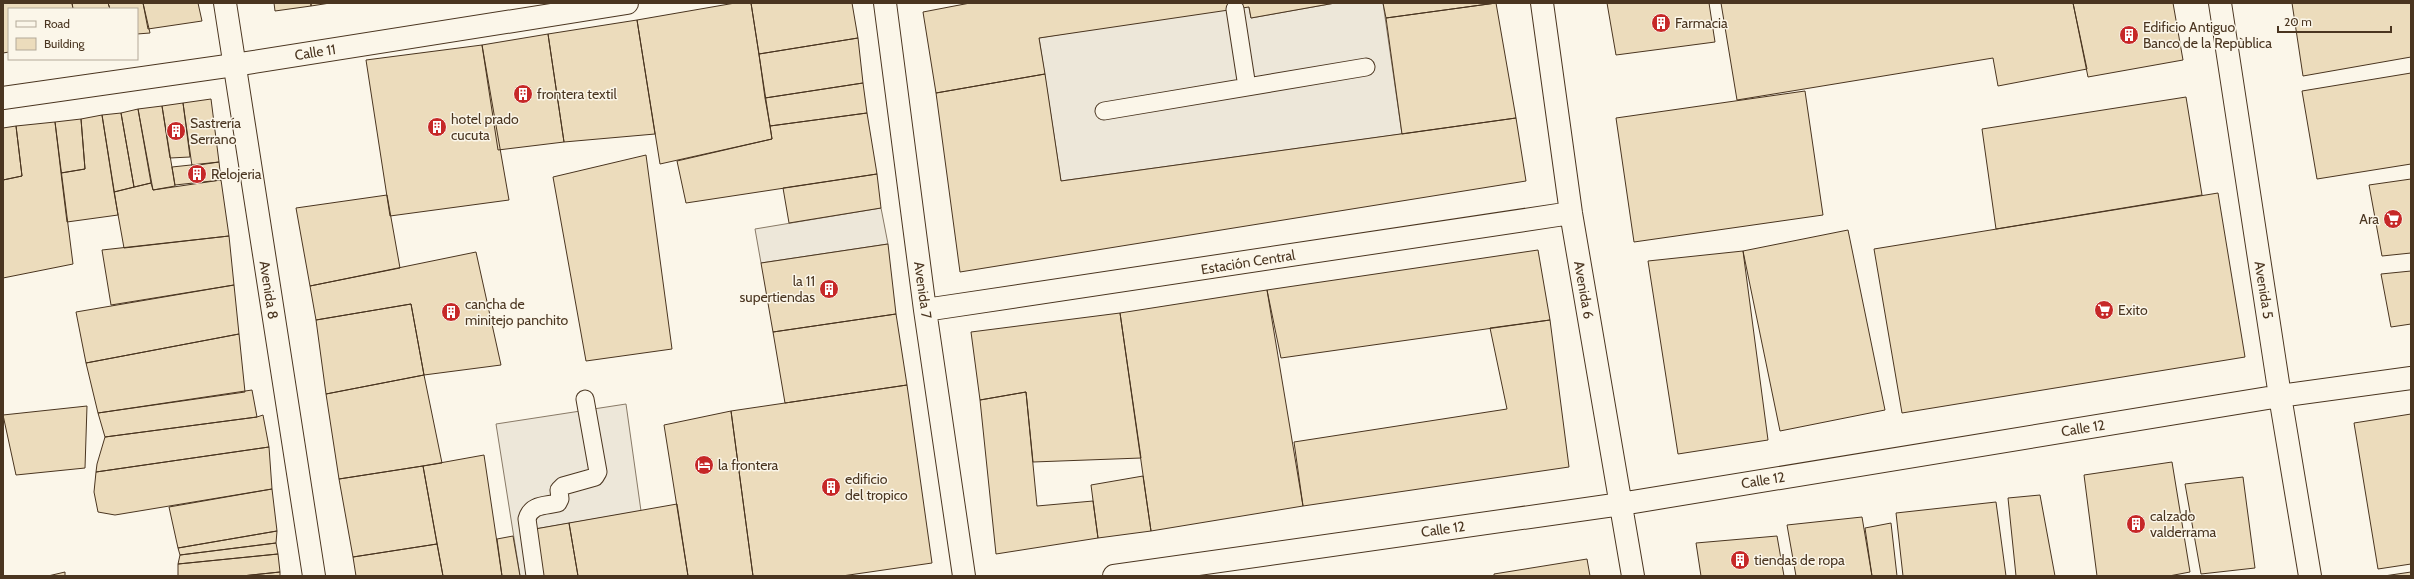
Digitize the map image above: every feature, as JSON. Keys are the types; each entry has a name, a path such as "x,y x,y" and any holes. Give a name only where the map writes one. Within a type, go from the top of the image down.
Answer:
{"street":[{"name":"Avenida 8","path":"225,3 314,576"},
{"name":"Calle 11","path":"3,98 234,65 602,5 627,3"},
{"name":"Avenida 7","path":"885,3 925,310 964,576"},
{"name":"Avenida 6","path":"1542,3 1571,213 1633,576"},
{"name":"Avenida 5","path":"2220,3 2280,396 2310,576"},
{"name":"Estación Central","path":"925,310 1571,213"},
{"name":"Calle 12","path":"1114,576 1621,504 2280,396 2411,378"}],"lane":[{"path":"1235,8 1247,87"},
{"path":"1104,111 1366,67"},
{"path":"535,576 527,519 529,511 534,508 558,503 560,499 559,490 563,486 595,477 598,472 585,399"}],"shaded area":[{"path":"1248,3 1251,18 1335,3 1383,3 1402,134 1061,181 1039,38"},
{"path":"881,208 888,244 761,263 755,229"},
{"path":"626,404 641,511 535,529 543,576 520,576 496,424"}],"building":[{"path":"3,3 72,3 73,8 8,8 8,52 3,53"},
{"path":"72,3 108,3 110,8 73,8"},
{"path":"108,3 143,3 150,33 138,34 138,8 110,8"},
{"path":"143,3 198,3 202,21 148,29"},
{"path":"274,3 311,3 311,6 275,11"},
{"path":"311,3 330,3 311,6"},
{"path":"735,3 751,3 772,139 660,164 637,20"},
{"path":"751,3 852,3 858,38 759,54"},
{"path":"970,3 1335,3 1251,18 1249,7 1039,38 1045,74 936,93 923,12"},
{"path":"1383,3 1496,3 1386,18"},
{"path":"1496,3 1516,118 1402,134 1386,18"},
{"name":"Farmacia","path":"1607,3 1709,3 1715,42 1616,55"},
{"path":"1721,3 2073,3 2087,69 1998,86 1993,58 1737,100"},
{"name":"Edificio Antiguo Banco de la Repùblica","path":"2073,3 2173,3 2183,60 2088,77"},
{"path":"2292,3 2411,3 2411,57 2303,76"},
{"path":"637,20 655,134 564,142 548,34"},
{"name":"frontera textil","path":"548,34 564,142 498,150 482,45"},
{"path":"858,38 863,83 765,98 759,54"},
{"name":"hotel prado cucuta","path":"482,45 509,200 390,216 366,60"},
{"path":"2411,73 2411,164 2317,179 2302,91"},
{"path":"1045,74 1061,181 1516,118 1526,181 960,272 936,93"},
{"path":"863,83 867,113 770,126 765,98"},
{"path":"1805,91 1823,215 1634,242 1616,118"},
{"path":"2186,97 2202,195 1996,229 1982,129"},
{"path":"211,99 219,162 192,166 183,103"},
{"name":"Sastrería Serrano","path":"183,103 190,157 170,158 162,106"},
{"path":"162,106 175,186 153,190 138,109"},
{"path":"138,109 151,183 134,187 121,113"},
{"path":"121,113 134,187 114,192 102,115"},
{"path":"867,113 877,174 686,203 677,161 772,139 770,126"},
{"path":"102,115 118,215 67,222 61,173 85,169 81,119"},
{"path":"81,119 85,169 61,173 55,122"},
{"path":"55,122 73,264 3,278 3,180 22,176 16,126"},
{"path":"16,126 22,176 3,180 3,128"},
{"path":"646,155 672,349 586,361 553,177"},
{"name":"Relojeria","path":"219,162 221,180 175,185 172,167"},
{"path":"877,174 881,208 789,223 783,188"},
{"name":"Ara","path":"2411,179 2411,253 2382,256 2369,185"},
{"path":"221,180 229,236 124,248 114,192 151,183 153,190"},
{"path":"2218,193 2245,357 1902,413 1874,249"},
{"path":"387,195 400,268 310,286 296,208"},
{"path":"1848,230 1885,410 1780,431 1743,251"},
{"path":"229,236 234,285 111,305 102,250"},
{"name":"la 11 supertiendas","path":"888,244 896,314 773,332 761,263"},
{"path":"1538,250 1550,320 1281,358 1267,290"},
{"path":"1743,251 1768,440 1678,454 1648,261"},
{"name":"cancha de minitejo panchito","path":"476,252 501,365 424,375 411,304 316,320 310,286"},
{"path":"2411,271 2411,324 2391,327 2381,274"},
{"path":"234,285 239,334 86,363 76,312"},
{"path":"1267,290 1303,506 1151,531 1120,313"},
{"path":"411,304 424,375 326,394 316,320"},
{"path":"1120,313 1141,458 1033,462 1026,392 980,400 971,332"},
{"path":"896,314 907,385 785,403 773,332"},
{"path":"1550,320 1569,467 1303,506 1294,442 1507,409 1490,328"},
{"path":"239,334 245,392 98,413 86,363"},
{"path":"424,375 442,463 339,479 326,394"},
{"name":"edificio del tropico","path":"907,385 932,563 842,576 753,576 731,411"},
{"path":"252,390 257,417 105,437 98,413"},
{"path":"1026,392 1037,506 1093,501 1098,538 996,554 980,400"},
{"path":"87,406 85,468 16,475 3,415"},
{"name":"la frontera","path":"731,411 753,576 688,576 664,425"},
{"path":"2411,414 2411,564 2378,569 2354,423"},
{"path":"263,415 269,447 96,472 105,437"},
{"path":"269,447 272,489 115,515 98,512 94,492 96,472"},
{"path":"484,455 502,576 443,576 423,466"},
{"name":"calzado valderrama","path":"2172,462 2190,572 2169,576 2097,576 2084,475"},
{"path":"423,466 437,544 353,557 339,479"},
{"path":"1143,476 1151,531 1098,538 1091,485"},
{"path":"2243,477 2255,568 2201,574 2185,484"},
{"path":"272,489 277,531 178,548 169,507"},
{"path":"2040,495 2055,576 2016,576 2008,498"},
{"path":"1996,502 2006,576 1903,576 1896,513"},
{"path":"677,504 688,576 578,576 569,523"},
{"path":"1862,517 1872,576 1796,576 1787,525"},
{"path":"569,523 578,576 543,576 535,529"},
{"path":"1891,523 1897,576 1872,576 1865,528"},
{"path":"277,531 276,543 180,555 178,548"},
{"path":"513,536 520,576 502,576 497,539"},
{"name":"tiendas de ropa","path":"1777,536 1784,576 1701,576 1696,543"},
{"path":"276,543 278,554 178,564 180,555"},
{"path":"437,544 443,576 356,576 353,557"},
{"path":"278,554 280,572 242,576 178,576 178,564"},
{"path":"1587,559 1590,576 1494,576 1494,574"},
{"path":"65,572 65,576 48,576"},
{"path":"280,572 280,576 242,576"},
{"path":"2411,572 2411,576 2384,576"}],"place":[{"name":"Farmacia","path":"1661,23"},
{"name":"Edificio Antiguo Banco de la Repùblica","path":"2129,35"},
{"name":"frontera textil","path":"523,94"},
{"name":"hotel prado cucuta","path":"437,127"},
{"name":"Sastrería Serrano","path":"176,131"},
{"name":"Relojeria","path":"197,174"},
{"name":"Ara","path":"2393,219"},
{"name":"la 11 supertiendas","path":"829,289"},
{"name":"Exito","path":"2104,310"},
{"name":"cancha de minitejo panchito","path":"451,312"},
{"name":"la frontera","path":"704,465"},
{"name":"edificio del tropico","path":"831,487"},
{"name":"calzado valderrama","path":"2136,524"},
{"name":"tiendas de ropa","path":"1740,560"}]}
